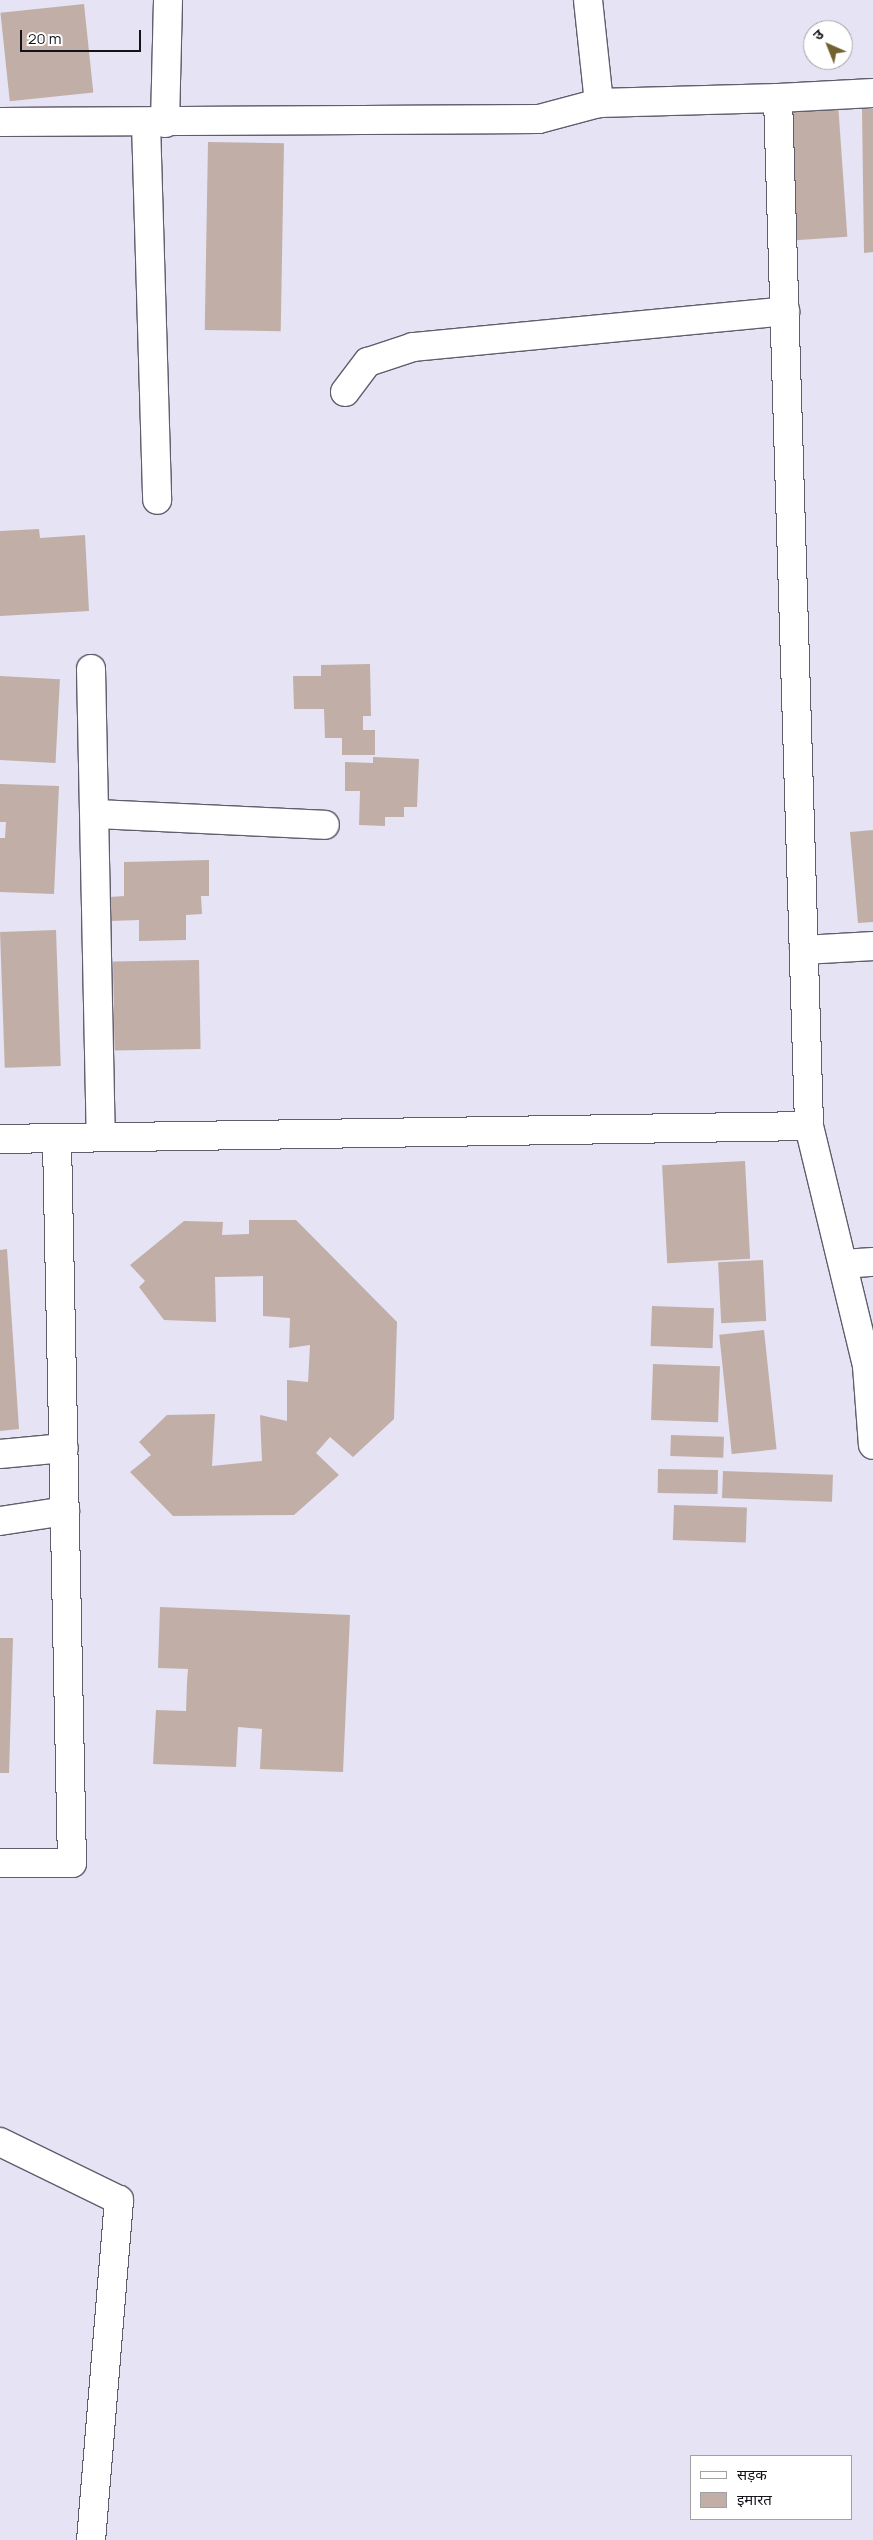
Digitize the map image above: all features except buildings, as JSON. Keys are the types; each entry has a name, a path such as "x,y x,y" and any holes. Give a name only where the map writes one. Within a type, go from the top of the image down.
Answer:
{"street":[{"path":"157,500 156,123 168,0"},
{"path":"588,0 599,103"},
{"path":"0,122 156,123 539,119 599,103 778,98 873,93"},
{"path":"778,98 809,1126 868,1366 873,1445"},
{"path":"345,392 368,362 413,347 785,311"},
{"path":"91,668 96,814 101,1137"},
{"path":"96,814 326,824"},
{"path":"804,950 873,946"},
{"path":"0,1139 809,1126"},
{"path":"0,1864 72,1863 57,1138"},
{"path":"843,1264 873,1262"},
{"path":"0,1454 64,1448"},
{"path":"0,1521 65,1511"},
{"path":"0,2142 120,2200 91,2540"}]}
